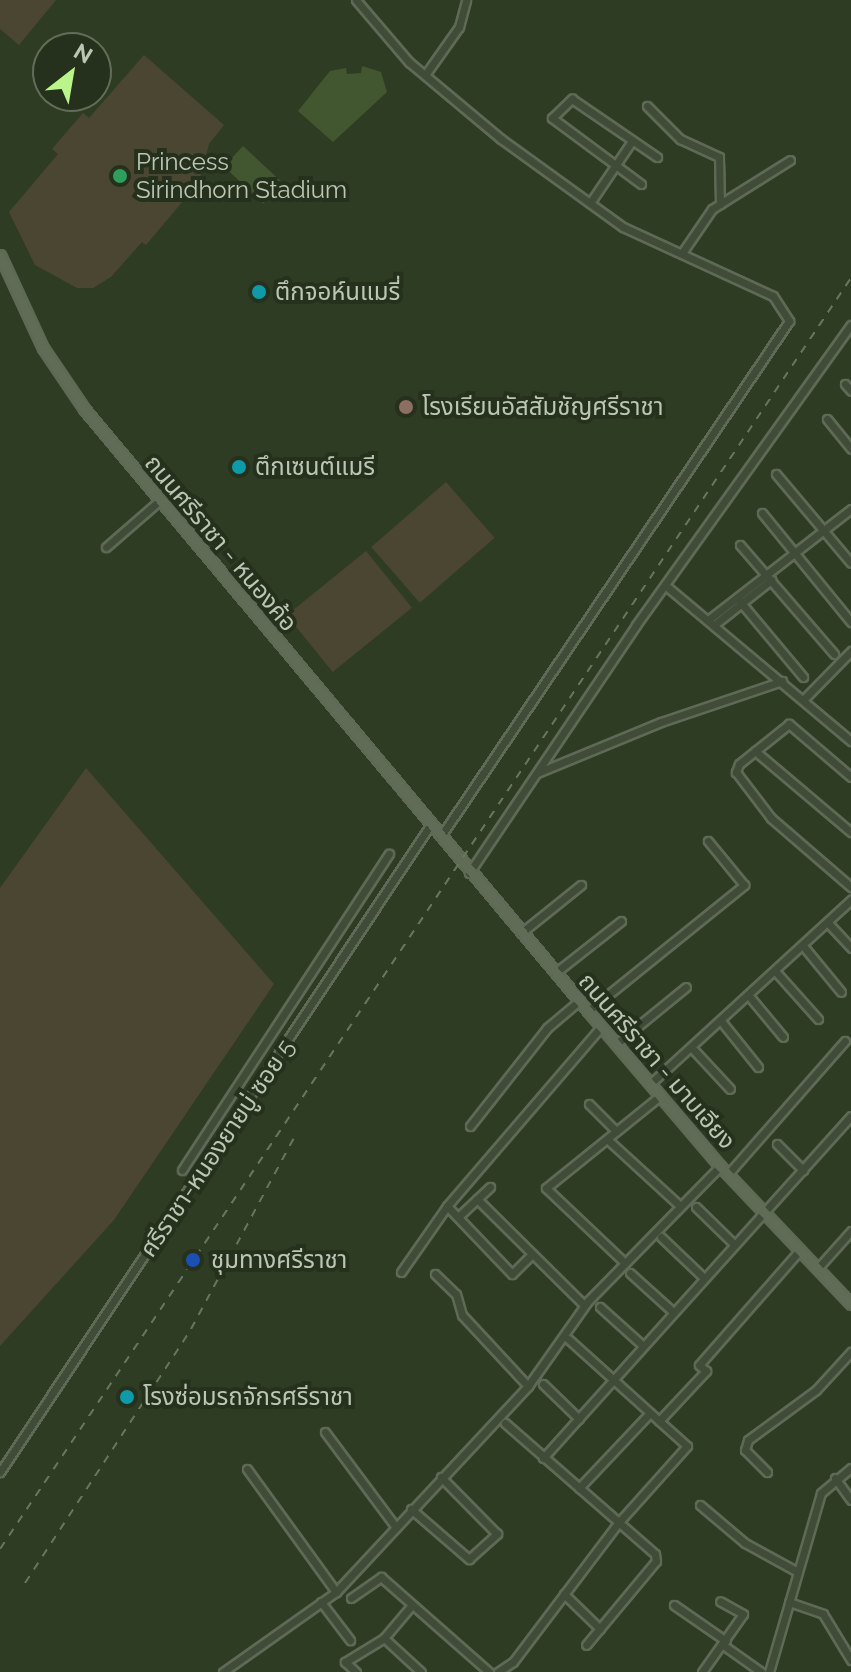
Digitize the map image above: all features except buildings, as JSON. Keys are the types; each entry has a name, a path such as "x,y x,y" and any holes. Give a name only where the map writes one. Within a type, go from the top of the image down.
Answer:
{"main road":[{"name":"ถนนศรีราชา - หนองค้อ","path":"0,255 63,380 159,501 441,836"},
{"name":"ถนนศรีราชา - มาบเอียง","path":"441,836 469,873 720,1166 817,1269 849,1297"}],"street":[{"path":"356,0 425,75 590,203 623,227 773,296 789,321 441,836"},
{"path":"425,75 459,27 466,0"},
{"path":"641,184 552,118 572,99 657,157"},
{"path":"647,106 680,139 719,157 720,204"},
{"path":"590,203 632,141"},
{"path":"682,253 703,218 790,160"},
{"path":"469,873 665,585 851,325"},
{"path":"827,419 851,449"},
{"path":"776,474 851,563"},
{"path":"106,547 159,501"},
{"path":"711,622 851,509"},
{"path":"762,513 851,622"},
{"path":"740,545 834,654"},
{"path":"665,585 850,736"},
{"path":"740,601 803,677"},
{"path":"803,700 850,654"},
{"path":"536,774 661,722 782,681"},
{"path":"851,777 789,724 755,751 736,772 771,818 851,887"},
{"path":"755,751 851,832"},
{"name":"ศรีราชา-หนองยายบู่ ซอย 5","path":"0,1472 431,824"},
{"path":"588,1011 744,885 708,841"},
{"path":"182,1170 389,854"},
{"path":"521,933 581,885"},
{"path":"650,1084 804,947 851,900"},
{"path":"555,973 621,921"},
{"path":"829,924 851,948"},
{"path":"804,947 841,992"},
{"path":"325,954 338,965"},
{"path":"776,972 818,1019"},
{"path":"616,1044 686,987"},
{"path":"749,996 783,1037"},
{"path":"470,1126 547,1028 579,1001"},
{"path":"721,1021 758,1067"},
{"path":"401,1272 447,1206 601,1027"},
{"path":"728,1174 845,1041"},
{"path":"691,1047 730,1089"},
{"path":"625,1263 546,1188 660,1096"},
{"path":"589,1104 616,1131"},
{"path":"543,1458 851,1116"},
{"path":"607,1139 680,1206"},
{"path":"777,1144 803,1170"},
{"path":"223,1672 336,1592 528,1386 584,1305 720,1166"},
{"path":"458,1217 490,1187"},
{"path":"477,1199 584,1305"},
{"path":"447,1206 512,1274 532,1254"},
{"path":"696,1207 735,1245"},
{"path":"817,1269 851,1231"},
{"path":"661,1237 704,1278"},
{"path":"659,1421 706,1371 699,1365 800,1250"},
{"path":"630,1273 673,1312"},
{"path":"435,1274 456,1294 462,1315 528,1386"},
{"path":"600,1307 642,1345"},
{"path":"498,1672 513,1662 619,1522 687,1446 568,1339"},
{"path":"767,1472 745,1450 748,1440 816,1390 851,1352"},
{"path":"543,1384 579,1419"},
{"path":"579,1488 650,1413"},
{"path":"505,1423 619,1522 656,1561 586,1645"},
{"path":"325,1432 395,1526"},
{"path":"769,1672 821,1493 835,1478 851,1468"},
{"path":"247,1469 336,1592"},
{"path":"411,1509 469,1559 497,1534 441,1477"},
{"path":"835,1478 851,1500"},
{"path":"700,1505 745,1543 798,1572"},
{"path":"351,1598 381,1577 489,1672"},
{"path":"564,1594 600,1629"},
{"path":"702,1672 743,1614 720,1601"},
{"path":"321,1602 350,1640"},
{"path":"789,1602 823,1614 851,1660"},
{"path":"674,1605 761,1672"},
{"path":"356,1672 345,1662 384,1638 411,1606"},
{"path":"384,1638 421,1672"}],"shaded area":[{"path":"0,0 56,0 19,45 0,29"},
{"name":"Princess Sirindhorn Stadium","path":"144,55 224,125 209,144 199,182 146,245 142,242 111,277 93,288 77,288 35,265 9,212 58,154 52,149 83,113 89,118 94,112 112,112 112,92"},
{"path":"362,66 381,72 387,92 333,142 298,111 330,71 346,68 347,74 361,73"},
{"path":"243,146 282,183 263,203 224,166"},
{"path":"446,482 495,538 420,603 371,547"},
{"path":"366,551 412,608 333,672 287,615"},
{"path":"86,768 274,984 114,1220 0,1346 0,888"}],"railway":[{"path":"0,1549 851,278"},
{"path":"25,1583 191,1329 296,1134"}],"place":[{"name":"Princess Sirindhorn Stadium","path":"120,176"},
{"name":"ตึกจอห์นแมรี่","path":"259,292"},
{"name":"โรงเรียนอัสสัมชัญศรีราชา","path":"406,407"},
{"name":"ตึกเซนต์แมรี","path":"239,467"},
{"name":"ชุมทางศรีราชา","path":"193,1260"},
{"name":"โรงซ่อมรถจักรศรีราชา","path":"127,1397"}]}
